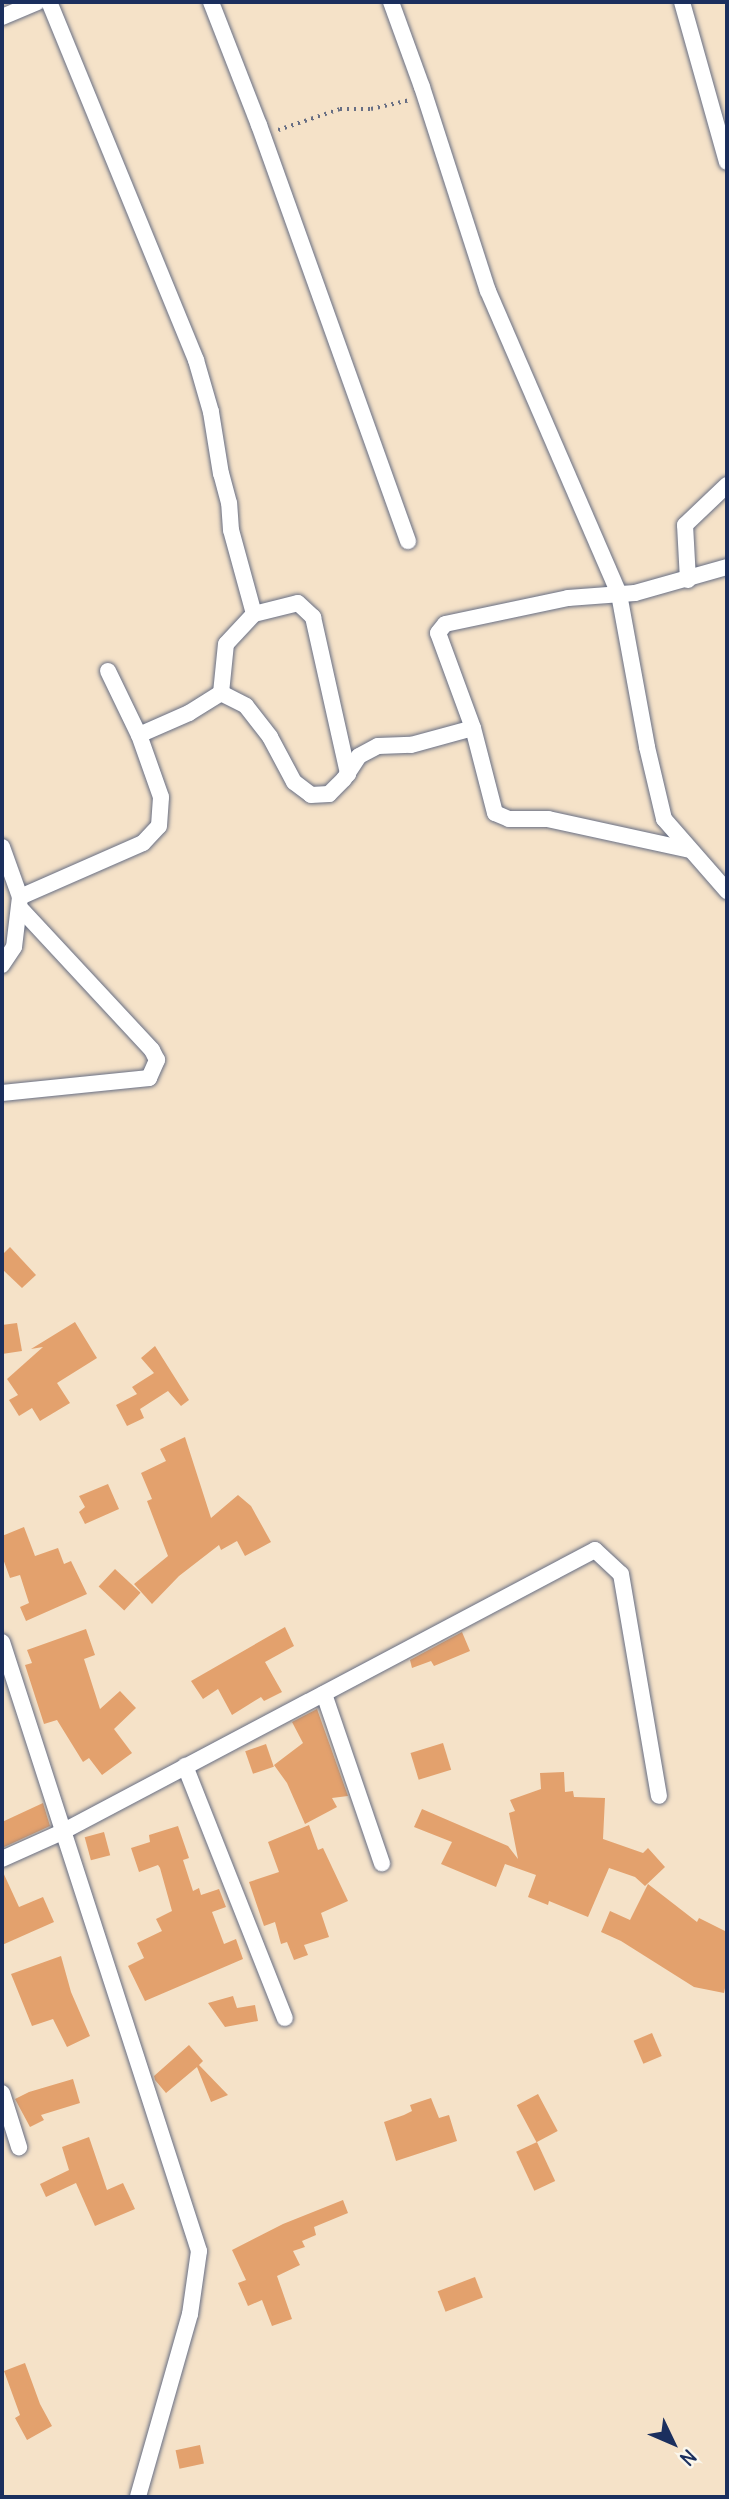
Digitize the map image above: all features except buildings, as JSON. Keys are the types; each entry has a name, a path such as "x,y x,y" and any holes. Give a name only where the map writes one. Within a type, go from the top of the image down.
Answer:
{"street":[{"path":"2,17 37,2"},
{"path":"49,2 195,360 211,412 221,474 229,503 231,530 254,614"},
{"path":"211,2 263,136 408,541"},
{"path":"391,2 425,96 488,291 619,594 647,747 664,819 727,891"},
{"path":"682,2 727,162"},
{"path":"688,580 685,525 727,485"},
{"path":"690,850 548,819 509,819 495,813 473,728 438,633 445,624 568,598 619,594 688,580 727,567"},
{"path":"222,693 226,644 254,614 298,603 313,617 348,774"},
{"path":"20,903 143,843 159,825 161,797 139,735 108,671"},
{"path":"139,735 189,713 222,693"},
{"path":"222,693 246,706 270,737 294,782 312,794 329,794 348,774 359,756 378,746 411,745 473,728"},
{"path":"2,847 20,903 152,1050 157,1060 149,1077 2,1093"},
{"path":"2,965 14,947 20,903"},
{"path":"2,1859 62,1832 595,1550 621,1574 659,1796"},
{"path":"2,1642 199,2251 190,2314 138,2497"},
{"path":"324,1694 382,1863"},
{"path":"186,1766 285,2018"},
{"path":"2,2092 19,2147"}],"path":[{"path":"263,136 340,109 370,108 425,96"}]}
